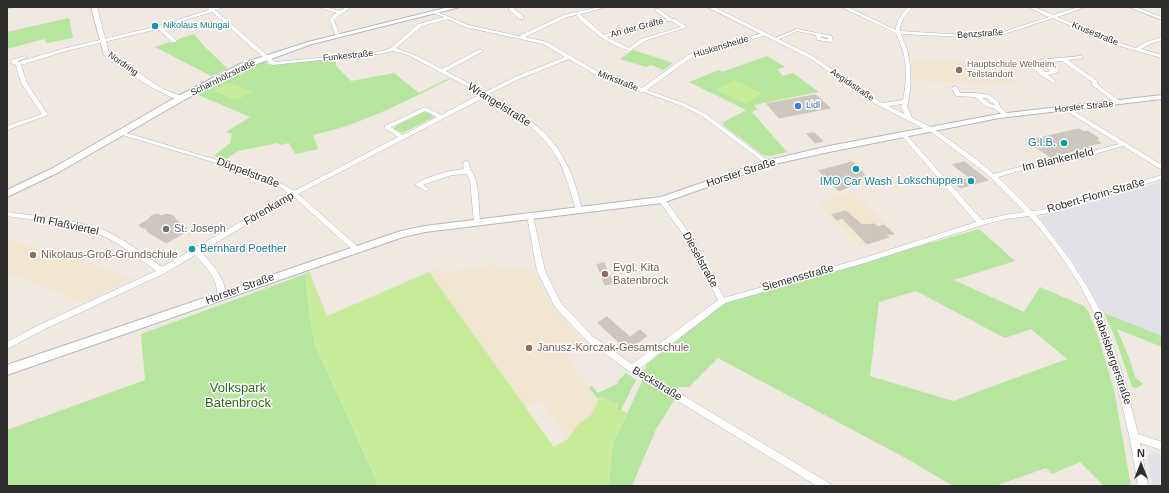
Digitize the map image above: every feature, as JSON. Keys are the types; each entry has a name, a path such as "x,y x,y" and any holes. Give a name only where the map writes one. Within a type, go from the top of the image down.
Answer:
{"main road":[{"name":"Scharnhölzstraße","path":"7,194 56,170 181,98 230,72 265,58 338,36 456,7"},
{"name":"Horster Straße","path":"7,370 356,249 411,232 477,222 662,200 768,163 808,153 930,128 1006,115 1162,97"}],"street":[{"name":"Nordring","path":"94,7 106,54 161,90 181,98"},
{"path":"7,128 45,115 24,83 18,64 54,53 159,27 210,9 222,7"},
{"path":"319,7 340,12"},
{"path":"338,36 332,20 340,12 349,7"},
{"path":"520,7 509,10 522,18"},
{"path":"521,37 566,16 594,8 606,7"},
{"name":"Aegidistraße","path":"710,7 811,57 883,105 930,128"},
{"path":"843,7 897,32 908,58 907,100 904,107 909,118"},
{"path":"897,32 898,23 910,7"},
{"name":"Krusestraße","path":"1030,7 1136,50 1162,57"},
{"name":"Benzstraße","path":"897,32 953,36 1004,33 1083,7"},
{"path":"1131,7 1162,19"},
{"path":"210,9 265,58"},
{"name":"An der Gräfte","path":"576,14 594,32 616,46 630,50 643,40 684,28 682,25 670,19 658,10"},
{"name":"Mirkstraße","path":"435,12 447,18 480,29 521,37 545,44 598,74 684,105 704,114 768,163"},
{"path":"393,49 420,25 447,18"},
{"name":"An der Gräfte","path":"603,37 619,31 670,19"},
{"path":"159,27 174,41"},
{"path":"775,39 797,30 818,35"},
{"name":"Hüskensheide","path":"642,91 690,56 764,34"},
{"path":"1136,50 1148,42 1162,38"},
{"name":"Funkestraße","path":"265,58 271,63 277,64 360,55 393,49"},
{"name":"Wrangelstraße","path":"393,49 408,54 442,71 484,94 530,123 554,148 570,176 579,210"},
{"path":"442,71 464,61 480,51"},
{"name":"Förenkamp","path":"7,346 42,327 162,271 294,194 484,94 517,78 569,57"},
{"path":"1005,64 1081,57"},
{"path":"1063,59 1096,82 1094,84 1120,103"},
{"path":"1040,61 1056,72 1043,74"},
{"path":"1028,62 1053,81"},
{"path":"955,88 958,95 989,97 997,103 997,108 1006,115"},
{"path":"883,105 906,102"},
{"path":"1067,109 1162,168"},
{"path":"402,137 387,127 424,110 441,117"},
{"name":"Gabelsbergerstraße","path":"930,128 973,159 993,176 1030,213 1056,246 1078,278 1098,312 1120,377 1136,437 1144,486"},
{"name":"Düppelstraße","path":"121,133 222,163 282,186 294,194 356,249"},
{"path":"903,134 981,223"},
{"name":"Im Blankenfeld","path":"993,176 1048,161 1066,160 1124,144"},
{"path":"466,163 467,171"},
{"path":"426,189 418,185 432,179 467,171 472,174 477,222"},
{"name":"Robert-Florin-Straße","path":"1030,213 1042,212 1162,176"},
{"name":"Dieselstraße","path":"662,200 692,242 722,301"},
{"name":"Siemensstraße","path":"632,369 722,301 865,260 981,223 1030,213"},
{"name":"Im Flaßviertel","path":"7,214 80,226 104,233 116,239 162,271"},
{"name":"Beckstraße","path":"530,216 541,270 558,305 589,338 632,369 826,486"},
{"path":"197,251 214,270 220,282 222,296"},
{"path":"1136,437 1162,446"}],"shaded area":[{"name":"Hauptschule Welheim, Teilstandort","path":"911,59 999,61 1018,84 912,81"},
{"path":"1162,182 1162,336 1104,313 1076,265 1041,219 1044,216"},
{"path":"852,191 896,233 888,236 889,237 860,246 821,206 824,205 821,202"},
{"name":"Nikolaus-Groß-Grundschule","path":"7,239 135,278 82,303 14,274 7,279"},
{"name":"Janusz-Korczak-Gesamtschule","path":"496,264 496,269 533,268 543,292 556,311 583,340 566,356 577,370 577,373 598,399 591,415 576,426 568,439 540,400 526,408 429,272 439,268 442,273"},
{"path":"1155,453 1162,455 1162,486 1152,486 1148,455"}],"green space":[{"path":"69,18 73,38 47,43 44,39 7,49 7,32"},
{"path":"194,34 228,69 211,76 155,47 169,42 171,43"},
{"path":"633,50 673,63 664,70 651,65 646,67 620,59"},
{"path":"767,56 785,67 777,69 783,76 793,73 819,92 754,105 757,109 752,112 787,152 770,156 763,155 723,125 724,124 722,123 746,110 689,82 719,70 722,72"},
{"path":"324,59 336,60 336,66 351,81 394,73 419,93 449,78 450,79 400,104 365,119 313,135 318,149 295,154 289,143 280,145 278,143 238,151 225,160 214,156 230,143 232,134 226,132 250,117 196,94 234,73 264,61 273,65"},
{"path":"734,80 762,93 746,104 716,90"},
{"path":"228,82 252,91 237,100 213,91"},
{"path":"425,111 434,117 403,133 394,129 395,126"},
{"path":"979,229 1015,261 954,280 1024,312 1040,287 1084,306 1089,313 1099,339 1114,390 1131,486 1104,486 1080,462 1052,474 1046,468 995,486 953,486 909,460 718,358 689,387 679,387 672,404 656,429 632,486 608,486 613,443 641,384 646,365 725,302","holes":["916,291 1005,338 1031,329 1067,359 953,401 870,376 879,302"]},
{"path":"309,271 327,316 429,272 554,447 568,439 576,426 591,415 600,397 618,404 617,411 621,410 627,413 613,443 608,486 373,486 378,483 315,344 305,274"},
{"name":"Volkspark Batenbrock","path":"305,274 315,344 378,484 373,486 7,486 7,430 145,380 141,334"},
{"path":"1104,313 1162,336 1162,347 1117,329 1130,360 1135,377 1143,384 1137,388 1132,387 1114,335"},
{"path":"626,373 636,380 621,410 619,411 616,410 618,404 600,397 598,399 589,388 592,386 598,393 619,383 617,382"}],"building":[{"name":"Lidl","path":"816,95 830,108 779,118 767,104"},
{"name":"G.I.B.","path":"1079,129 1084,132 1087,131 1097,137 1099,139 1096,140 1101,143 1050,157 1027,141"},
{"path":"814,133 823,141 815,143 807,134"},
{"path":"853,162 866,176 853,178 858,183 839,191 819,171"},
{"path":"965,162 988,180 960,188 954,183 970,178 953,165"},
{"path":"846,211 862,225 874,224 878,227 884,225 894,234 885,234 889,237 867,244 842,218 837,220 832,215"},
{"name":"St. Joseph","path":"158,214 161,216 167,214 174,216 176,220 187,228 186,232 166,243 148,232 146,228 139,225 148,220 151,216"},
{"name":"Evgl. Kita Batenbrock","path":"604,263 613,283 605,285 597,265"},
{"path":"607,317 630,337 640,330 647,336 627,350 598,323"}],"place":[{"name":"Nikolaus Mungai","path":"155,26"},
{"name":"Hauptschule Welheim, Teilstandort","path":"959,70"},
{"name":"Lidl","path":"798,106"},
{"name":"G.I.B.","path":"1064,143"},
{"name":"IMO Car Wash","path":"856,169"},
{"name":"Lokschuppen","path":"971,181"},
{"name":"St. Joseph","path":"166,229"},
{"name":"Bernhard Poether","path":"192,249"},
{"name":"Nikolaus-Groß-Grundschule","path":"33,255"},
{"name":"Evgl. Kita Batenbrock","path":"605,274"},
{"name":"Janusz-Korczak-Gesamtschule","path":"529,348"}]}
